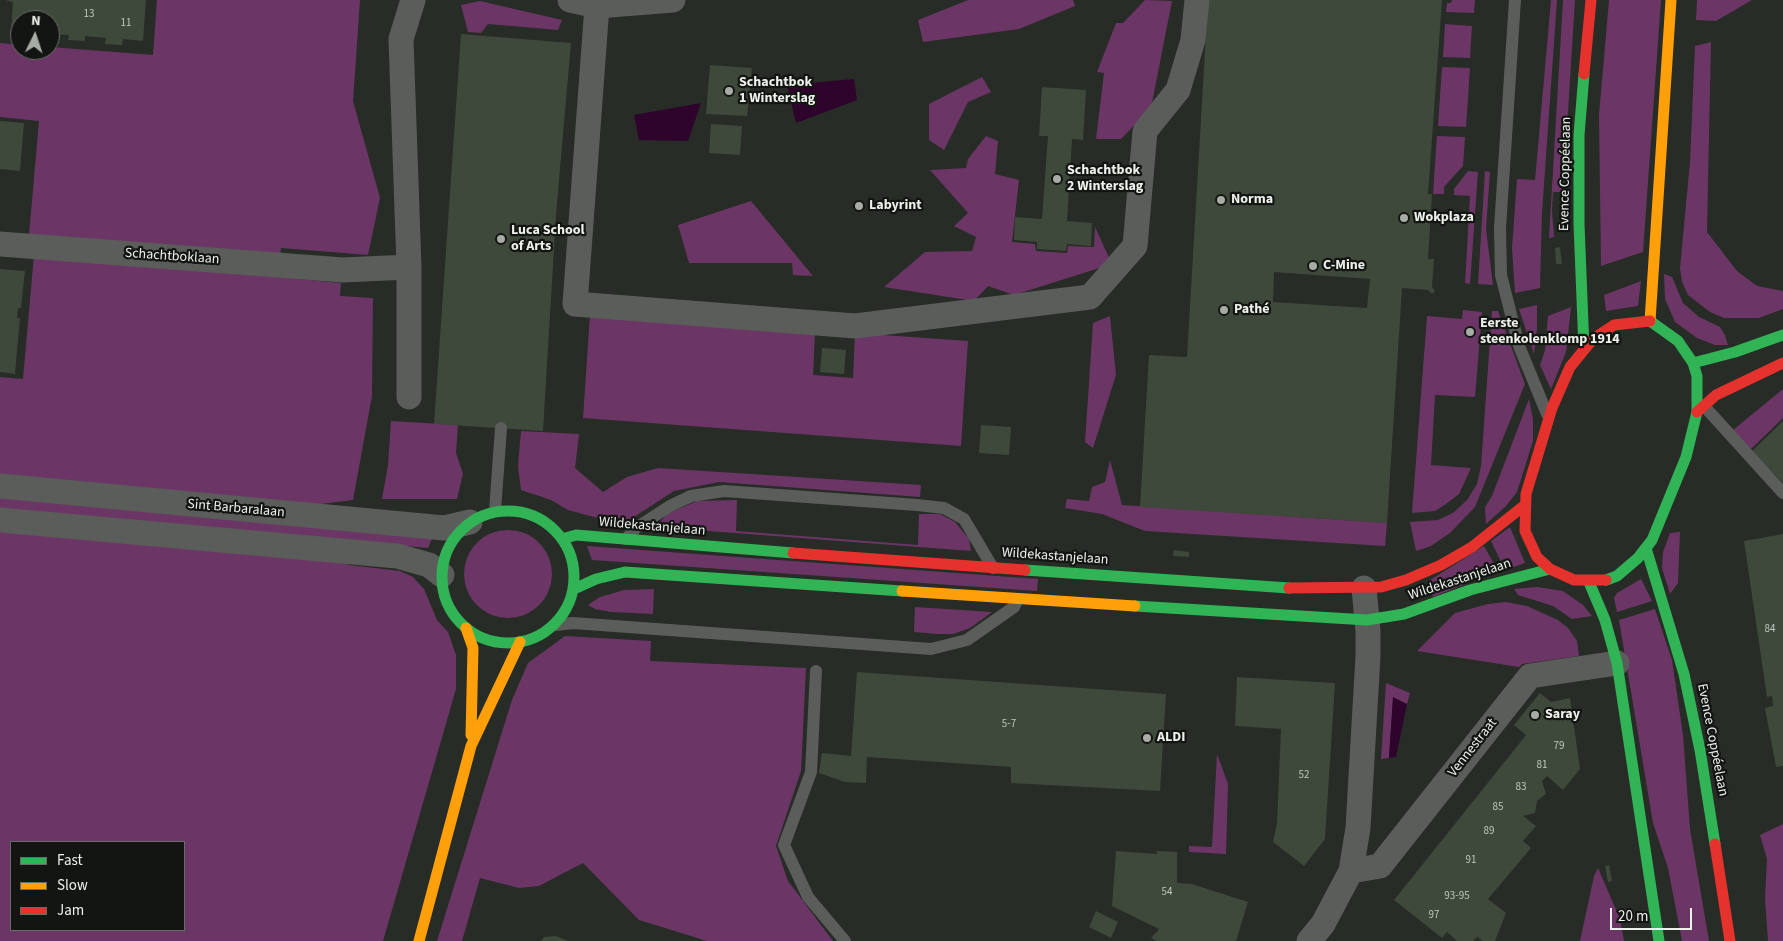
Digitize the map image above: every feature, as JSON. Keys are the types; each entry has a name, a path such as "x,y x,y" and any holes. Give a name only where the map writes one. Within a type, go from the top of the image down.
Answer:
{"street":[{"path":"409,397 409,267 401,38 413,0"},
{"path":"570,0 598,6 673,0"},
{"path":"598,6 575,304 855,326 1090,297 1134,246 1145,131 1178,90 1193,40 1197,0"},
{"name":"Evence Coppéelaan","path":"1584,349 1584,281 1579,224 1579,135 1591,0"},
{"path":"1650,321 1671,0"},
{"name":"Schachtboklaan","path":"0,244 344,270 409,267"},
{"path":"1650,321 1678,340 1693,363 1697,376 1700,409 1679,478 1662,520 1646,548 1629,568 1617,576 1589,582 1574,580 1550,569 1537,557 1529,545 1525,532 1525,505 1549,418 1570,367 1584,349 1601,332 1614,325 1650,321"},
{"path":"1693,363 1735,352 1783,335"},
{"path":"1700,409 1716,395 1783,363"},
{"name":"Sint Barbaralaan","path":"0,486 444,528 470,522"},
{"name":"Wildekastanjelaan","path":"562,539 576,535 993,568 1304,589 1364,588 1381,587 1406,580 1441,565 1472,547 1525,505"},
{"path":"466,628 485,639 508,643 520,642 544,632 555,624 562,615 574,589 574,566 569,550 556,530 533,515 512,510 495,511 470,522 452,542 445,554 442,575 444,593 451,609 466,628 473,648 471,746"},
{"path":"0,520 397,556 429,565 442,575"},
{"name":"Evence Coppéelaan","path":"1646,548 1684,674 1700,750 1730,941"},
{"name":"Wildekastanjelaan","path":"574,589 596,579 625,572 1322,619 1367,620 1404,614 1470,590 1550,569"},
{"path":"1589,582 1605,620 1616,662 1659,941"},
{"path":"1310,941 1323,924 1351,871 1358,828 1368,656 1364,588"},
{"path":"419,941 471,746 520,642"},
{"name":"Vennestraat","path":"1351,871 1380,866 1530,676 1616,662"}],"lane":[{"path":"1515,0 1500,228 1501,275 1519,346 1549,418"},
{"path":"1700,409 1783,493"},
{"path":"495,511 501,428"},
{"path":"625,540 636,528 670,506 691,496 724,491 907,504 944,508 964,519 993,568"},
{"path":"555,624 593,624 931,649 967,640 1014,606 1020,598"},
{"path":"816,670 811,772 784,845 808,897 846,941"}],"shaded area":[{"path":"157,0 360,0 353,101 380,198 368,255 281,248 280,256 29,235 39,121 0,117 0,43 10,44 10,60 60,60 60,48 153,55"},
{"path":"968,0 1073,0 1075,6 1019,29 923,42 918,20"},
{"path":"1145,0 1172,1 1151,108 1121,139 1096,139 1104,73 1097,72 1116,23 1123,23"},
{"path":"1452,0 1475,0 1474,13 1446,12 1447,3 1451,3"},
{"path":"1551,0 1557,0 1542,213 1540,288 1515,293 1512,248 1517,179 1535,180"},
{"path":"1563,0 1575,0 1563,192 1553,192 1554,237 1549,238"},
{"path":"1609,0 1661,0 1643,252 1601,266 1599,115"},
{"path":"1697,0 1752,0 1716,21 1696,20"},
{"path":"480,1 562,20 558,30 488,24 481,33 468,32 461,5"},
{"path":"1445,24 1472,26 1470,58 1443,57"},
{"path":"1711,42 1707,232 1737,271 1757,286 1783,291 1783,309 1759,318 1724,318 1710,312 1688,295 1682,282 1680,268 1690,162 1695,46"},
{"path":"1442,67 1470,68 1466,127 1438,126"},
{"path":"982,77 991,92 968,102 944,150 929,140 929,104"},
{"path":"854,79 857,100 796,123 787,85"},
{"path":"701,103 688,141 639,140 634,115"},
{"path":"986,136 998,141 995,174 1019,180 1012,242 1035,244 1036,251 1067,253 1068,246 1094,247 1095,227 1112,264 1014,295 988,286 974,301 884,287 925,252 972,251 976,237 954,226 968,213 930,170 966,168 968,159"},
{"path":"1437,136 1465,137 1463,166 1444,187 1444,194 1433,194"},
{"path":"1468,171 1478,172 1470,284 1465,283 1470,196 1454,195 1454,189"},
{"path":"1485,171 1490,172 1486,229 1493,285 1478,284"},
{"path":"751,201 813,276 793,275 792,263 689,263 678,225"},
{"path":"34,255 341,283 340,296 373,298 372,396 353,500 305,506 0,479 0,377 23,379"},
{"path":"1664,274 1672,277 1683,303 1699,317 1720,327 1728,345 1715,345 1697,338 1675,322 1665,299"},
{"path":"1641,281 1638,306 1606,311 1604,295"},
{"path":"1537,305 1537,329 1534,354 1519,309"},
{"path":"1571,307 1566,352 1551,389 1540,365 1545,350 1548,316"},
{"path":"1463,310 1482,312 1475,397 1435,395 1431,465 1471,468 1459,494 1446,504 1435,511 1412,513 1427,316 1462,319"},
{"path":"1492,311 1498,311 1525,384 1475,507 1450,533 1431,546 1416,551 1410,522 1438,520 1453,513 1467,500 1477,484 1481,466"},
{"path":"590,315 815,332 813,375 853,378 855,333 968,341 961,446 583,418"},
{"path":"1110,316 1116,375 1093,448 1085,442 1093,323"},
{"path":"1783,389 1783,418 1751,449 1733,430"},
{"path":"1529,399 1533,419 1533,441 1517,492 1506,506 1486,524 1485,507 1492,496"},
{"path":"391,421 458,425 456,453 463,474 457,499 382,499 388,465"},
{"path":"521,431 579,434 575,468 603,492 627,477 658,468 921,485 920,497 719,482 674,491 631,519 619,521 594,517 568,510 551,500 521,490 518,466"},
{"path":"1110,460 1122,505 1387,523 1385,546 1145,531 1102,514 1065,508 1067,499 1089,501 1092,487 1105,482"},
{"path":"0,497 434,534 428,548 0,511"},
{"path":"737,500 736,531 918,545 919,514 940,514 955,522 969,539 971,551 656,527 667,514 697,501"},
{"path":"1510,527 1525,563 1505,570 1491,541"},
{"path":"0,528 300,551 349,565 400,571 413,577 424,589 437,620 448,632 456,655 456,689 383,941 0,941"},
{"path":"499,530 517,530 533,537 545,549 552,565 552,583 545,599 533,611 517,618 499,618 483,611 471,599 464,583 464,565 471,549 483,537"},
{"path":"1680,532 1678,583 1670,594 1662,568 1663,552 1670,533"},
{"path":"587,546 1038,579 1037,591 592,560"},
{"path":"1484,546 1498,571 1433,597 1427,582"},
{"path":"1641,579 1652,601 1617,612 1614,598 1617,593"},
{"path":"1537,587 1563,591 1583,605 1592,616 1572,619 1553,606 1518,595 1514,589"},
{"path":"654,589 653,614 611,612 595,609 588,605 600,597 624,590"},
{"path":"1506,602 1527,606 1558,620 1568,628 1577,641 1579,656 1522,664 1519,667 1417,651 1455,613 1488,604"},
{"path":"915,607 992,612 970,628 953,634 937,634 914,632"},
{"path":"1655,609 1672,660 1683,735 1690,829 1709,941 1682,941 1668,868 1653,823 1619,620"},
{"path":"565,636 651,641 650,661 806,668 801,771 776,846 788,881 833,941 707,941 639,920 583,863 539,886 519,888 480,878 462,941 437,941 512,700 528,663"},
{"path":"1386,683 1410,693 1407,704 1393,698 1389,758 1381,759"},
{"path":"1393,697 1407,704 1396,757 1389,758"},
{"path":"1217,754 1228,784 1226,854 1189,852 1189,846 1212,847"},
{"path":"1783,824 1783,941 1768,941 1765,899 1767,859 1760,835"},
{"path":"1598,868 1620,919 1624,941 1580,941 1594,876"}],"building":[{"path":"5,0 146,0 143,41 123,39 122,45 105,44 106,38 85,36 85,41 68,40 69,35 60,35 60,10 12,10 13,2"},
{"name":"C-Mine","path":"1208,0 1442,0 1428,194 1432,194 1428,259 1434,259 1432,287 1435,291 1432,294 1428,290 1402,288 1387,523 1140,507 1149,355 1187,357","holes":["1274,272 1370,279 1367,308 1273,302"]},
{"name":"Luca School of Arts","path":"461,34 571,43 556,215 543,431 434,424"},
{"name":"Schachtbok 1 Winterslag","path":"710,65 752,68 747,116 706,114"},
{"name":"Schachtbok 2 Winterslag","path":"1042,87 1086,90 1083,140 1072,139 1067,221 1092,223 1091,246 1067,244 1066,251 1037,249 1037,242 1014,240 1015,217 1042,219 1048,136 1039,136"},
{"path":"0,121 24,123 20,171 0,169"},
{"path":"711,124 742,126 740,155 709,153"},
{"path":"1560,247 1562,264 1556,264 1555,248"},
{"path":"0,269 25,271 21,308 18,308 17,318 20,318 15,374 0,372"},
{"path":"822,348 846,350 844,374 820,372"},
{"path":"1783,421 1783,483 1752,451"},
{"path":"981,425 1011,427 1009,455 979,453"},
{"path":"1783,534 1783,766 1776,767 1765,708 1773,706 1772,696 1767,697 1744,541"},
{"path":"1174,550 1189,552 1189,557 1173,556"},
{"path":"857,672 1166,694 1160,791 1011,783 1011,767 867,757 866,783 845,782 819,773 822,753 851,756"},
{"path":"1237,677 1335,683 1325,839 1304,866 1273,842 1277,823 1281,729 1235,726"},
{"path":"1540,693 1551,702 1570,698 1580,769 1563,790 1547,776 1542,781 1546,794 1537,801 1535,813 1523,816 1536,826 1523,841 1531,848 1488,899 1506,913 1495,941 1483,941 1477,937 1473,941 1457,941 1447,932 1442,938 1394,900 1526,735 1514,725"},
{"path":"1116,851 1157,854 1157,851 1177,852 1177,883 1192,884 1248,902 1236,941 1156,941 1151,938 1159,929 1112,906"},
{"path":"1609,865 1612,881 1608,882 1605,866"},
{"path":"1096,911 1118,922 1111,938 1089,927"},
{"path":"556,936 568,941 541,941 544,937"}],"traffic: fast":[{"path":"1584,74 1579,135 1579,224 1584,349"},
{"path":"1606,580 1617,576 1638,558 1652,540 1686,457 1697,412 1697,376 1693,363 1678,341 1650,321"},
{"path":"1693,363 1735,352 1783,335"},
{"path":"508,511 521,512 533,516 555,530 569,552 573,564 574,577 573,590 569,602 555,624 533,638 521,642 508,643 495,642 483,638 461,624 447,602 443,590 442,577 443,564 447,552 461,530 483,516 495,512 508,511"},
{"path":"562,539 576,535 793,553"},
{"path":"1646,548 1684,674 1700,750 1715,844"},
{"path":"1135,606 1367,620 1404,614 1470,590 1550,569"},
{"path":"1025,570 1289,588"},
{"path":"574,589 596,579 625,572 902,591"},
{"path":"1589,582 1605,620 1617,663 1659,941"}],"traffic: slow":[{"path":"1650,321 1671,0"},
{"path":"902,591 1135,606"},
{"path":"466,628 473,648 471,735"},
{"path":"419,941 471,746 520,642"}],"traffic: jam":[{"path":"1584,74 1591,0"},
{"path":"1606,580 1574,580 1550,569 1537,557 1525,531 1526,494 1552,408 1570,367 1593,339 1614,325 1650,321"},
{"path":"1697,412 1716,395 1783,363"},
{"path":"1289,588 1381,587 1406,580 1441,565 1472,547 1525,505"},
{"path":"793,553 1025,570"},
{"path":"1715,844 1730,941"}],"place":[{"name":"Schachtbok 1 Winterslag","path":"729,91"},
{"name":"Schachtbok 2 Winterslag","path":"1057,179"},
{"name":"Norma","path":"1221,200"},
{"name":"Labyrint","path":"859,206"},
{"name":"Wokplaza","path":"1404,218"},
{"name":"Luca School of Arts","path":"501,239"},
{"name":"C-Mine","path":"1313,266"},
{"name":"Pathé","path":"1224,310"},
{"name":"Eerste steenkolenklomp 1914","path":"1470,332"},
{"name":"Saray","path":"1535,715"},
{"name":"ALDI","path":"1147,738"}]}
